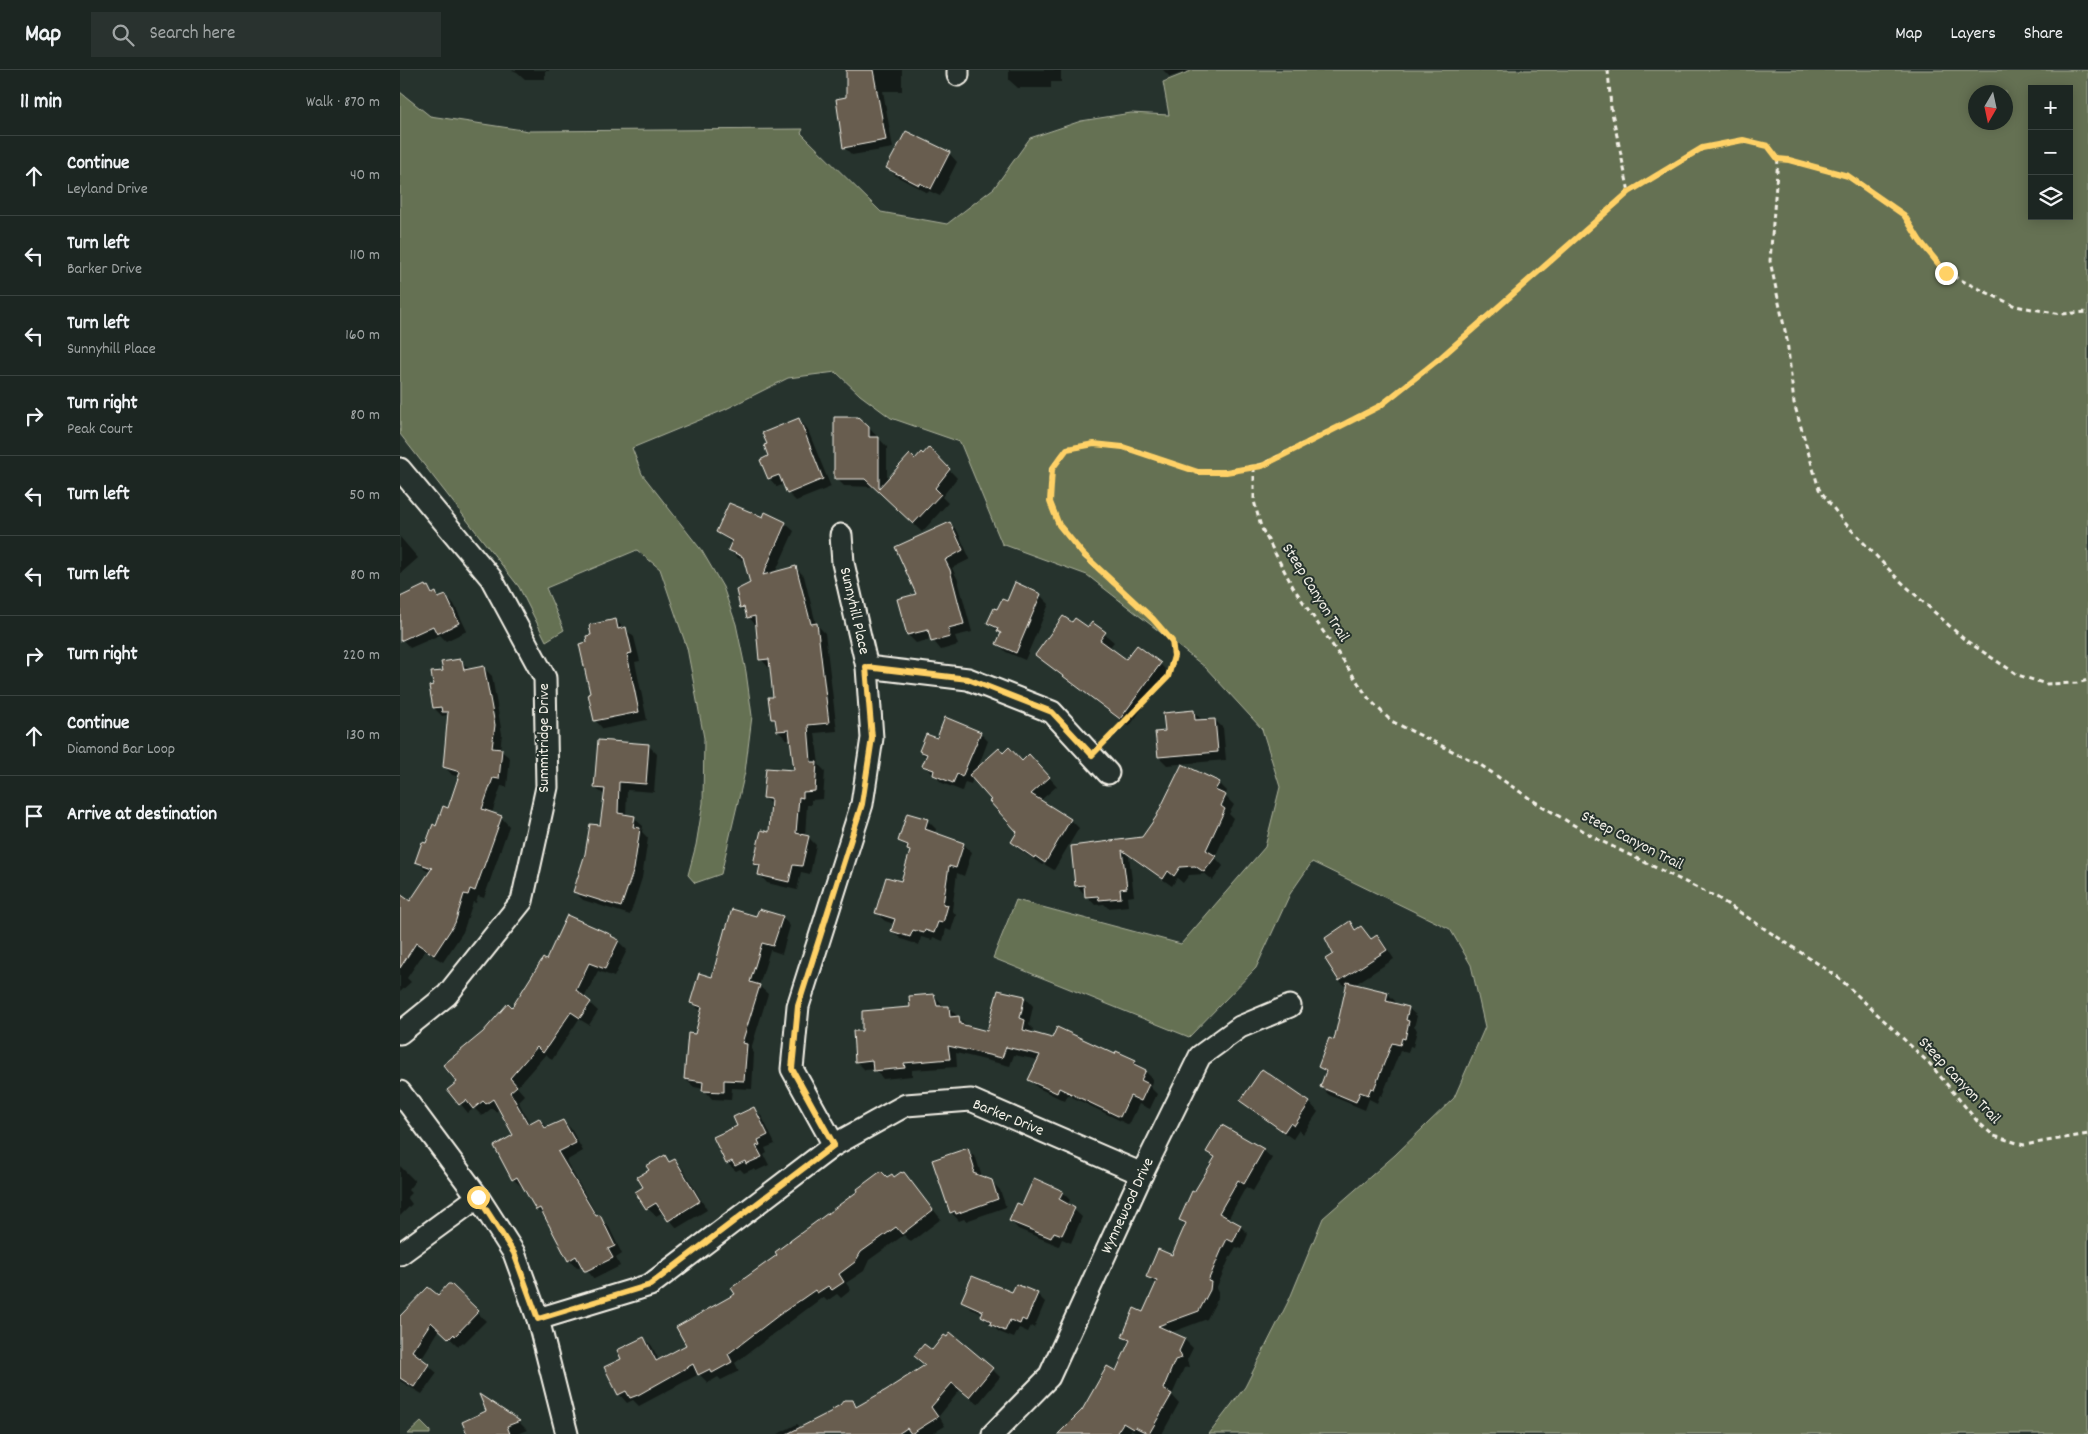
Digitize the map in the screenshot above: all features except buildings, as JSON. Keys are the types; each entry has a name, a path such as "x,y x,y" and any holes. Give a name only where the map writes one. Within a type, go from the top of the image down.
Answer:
{"street":[{"name":"Summitridge Drive","path":"400,469 491,578 546,678 548,787 522,901 447,995 400,1033"},
{"name":"Sunnyhill Place","path":"834,1145 792,1069 798,1006 862,804 872,738 866,667 843,563 841,535"},
{"path":"866,667 968,679 1052,712 1108,773"},
{"name":"Wynnewood Drive","path":"993,1434 1049,1378 1142,1174 1200,1056 1240,1027 1290,1006"},
{"path":"400,1092 478,1197 514,1253 538,1319 568,1434"},
{"name":"Barker Drive","path":"538,1319 650,1285 834,1145 906,1105 971,1100 1142,1174"},
{"path":"400,1254 478,1197"}],"path":[{"path":"1608,70 1612,108 1629,192"},
{"path":"1092,755 1168,677 1174,656 1172,641 1153,619 1083,554 1059,525 1050,502 1052,469 1067,449 1094,444 1123,447 1198,472 1226,472 1262,466 1380,406 1439,359 1629,192 1702,148 1743,140 1768,146 1778,159 1770,261 1787,340 1794,403 1819,489 1842,521 1897,578 1964,640 2018,675 2046,684 2077,683 2088,680"},
{"path":"1778,159 1789,160 1848,176 1904,215 1920,241 1946,273 2015,306 2061,314 2088,312"},
{"name":"Steep Canyon Trail","path":"1254,467 1254,501 1261,527 1293,587 1368,700 1391,721 1479,764 1532,800 1597,839 1718,898 1838,977 1930,1064 1977,1121 1994,1136 2024,1145 2088,1134"}],"green space":[{"path":"1193,70 2088,70 2088,1434 1209,1434 1245,1387 1290,1298 1323,1218 1395,1155 1454,1098 1485,1027 1471,965 1450,929 1312,862 1290,894 1256,968 1189,1037 993,958 1016,900 1181,944 1265,847 1280,787 1262,729 1205,667 1087,575 1002,544 960,442 891,418 860,395 836,372 788,378 724,410 632,448 642,474 702,551 723,587 736,624 746,672 752,716 745,772 721,874 695,883 688,875 696,845 703,803 704,738 687,648 660,569 637,550 546,588 564,630 546,641 519,587 400,434 400,92 430,116 529,131 803,129 801,133 881,212 947,224 994,188 1030,138 1081,121 1131,113 1169,115 1163,82"},
{"path":"421,1422 430,1431 430,1434 408,1434"}],"route":[{"path":"478,1197 514,1253 538,1319 650,1285 834,1145 792,1069 798,1006 862,804 872,738 866,667 968,679 1052,712 1092,755 1168,677 1174,656 1172,641 1153,619 1083,554 1059,525 1050,502 1052,469 1067,449 1094,444 1123,447 1198,472 1226,472 1262,466 1290,450 1380,406 1439,359 1629,192 1702,148 1743,140 1768,146 1778,159 1789,160 1848,176 1904,215 1920,241 1946,273"}]}
